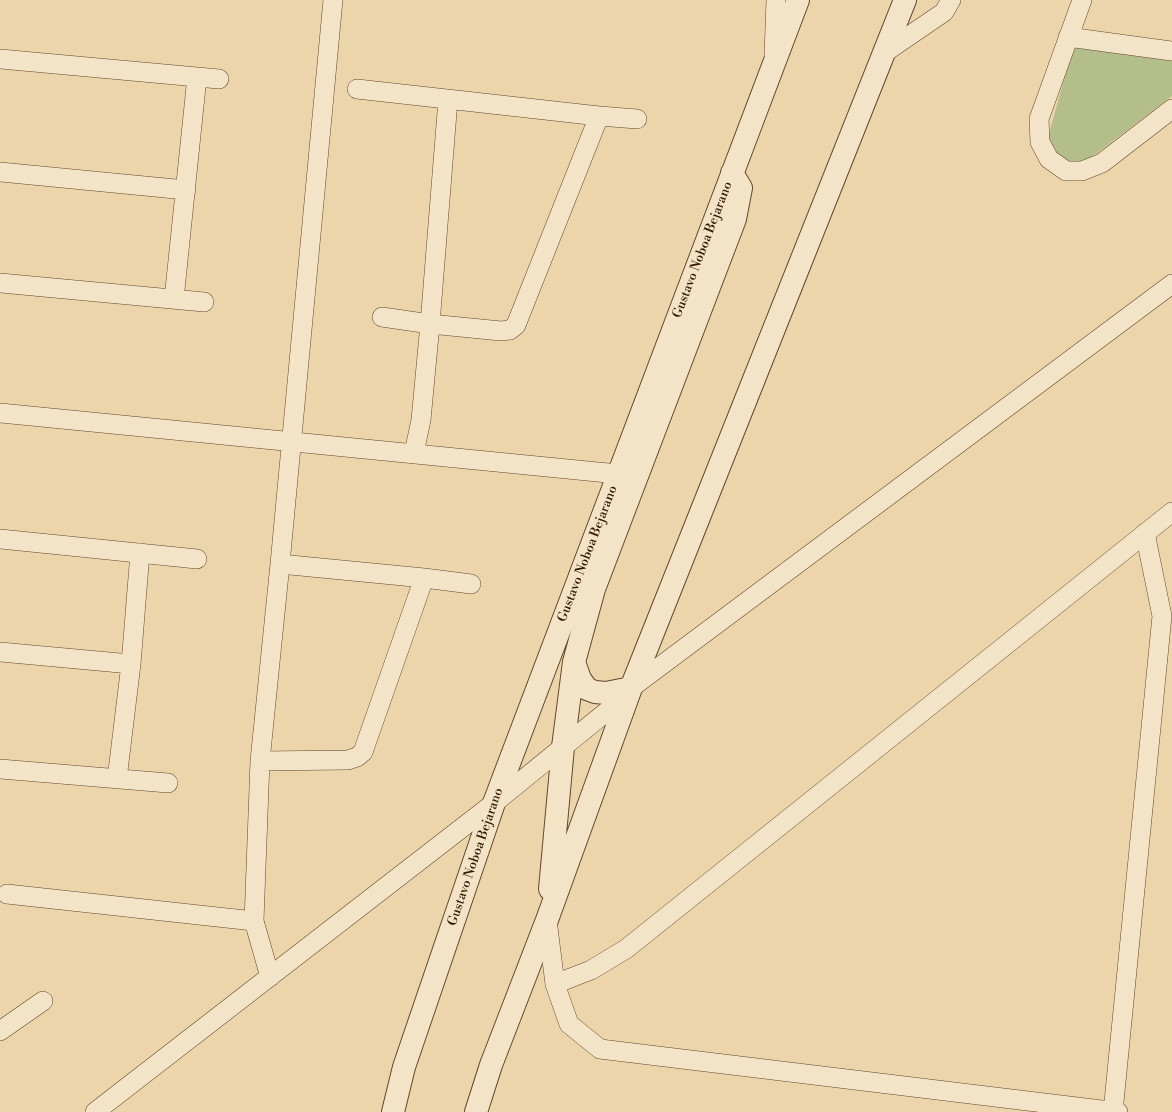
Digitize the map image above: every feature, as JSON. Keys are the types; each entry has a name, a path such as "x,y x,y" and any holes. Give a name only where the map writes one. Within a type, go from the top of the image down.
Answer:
{"street":[{"path":"270,977 254,921 260,761 333,0"},
{"path":"774,64 776,0"},
{"name":"Gustavo Noboa Bejarano","path":"393,1112 404,1067 494,803 798,0"},
{"path":"476,1112 491,1065 547,920 631,688 905,0"},
{"path":"884,53 944,12 951,0"},
{"path":"1082,0 1039,119 1040,142 1049,159 1066,170 1082,171 1102,164 1172,108"},
{"path":"1068,37 1172,51"},
{"path":"0,58 219,79"},
{"path":"174,298 197,77"},
{"path":"357,89 448,100 636,119"},
{"path":"414,453 421,420 448,100"},
{"path":"382,317 430,324 501,331 510,330 516,325 599,116"},
{"path":"0,172 186,190"},
{"path":"732,173 741,188 734,219 594,589 574,662 563,747 547,920 555,984 569,1024 600,1049 1118,1112"},
{"path":"0,282 204,302"},
{"path":"95,1112 494,803 611,708 631,688 1172,284"},
{"path":"0,413 618,474"},
{"path":"555,984 591,970 626,949 1172,512"},
{"path":"1113,1112 1167,616 1145,533"},
{"path":"0,539 197,559"},
{"path":"117,779 131,664 140,553"},
{"path":"280,564 471,584"},
{"path":"260,761 348,760 357,757 363,752 424,578"},
{"path":"0,652 131,664"},
{"path":"574,662 580,679 587,689 595,692 606,693 631,688"},
{"path":"0,769 168,783"},
{"path":"7,894 254,921"},
{"path":"0,1031 43,1001"}],"green space":[{"path":"1073,47 1172,56 1172,96 1084,163 1067,161 1058,155 1048,137"}]}
